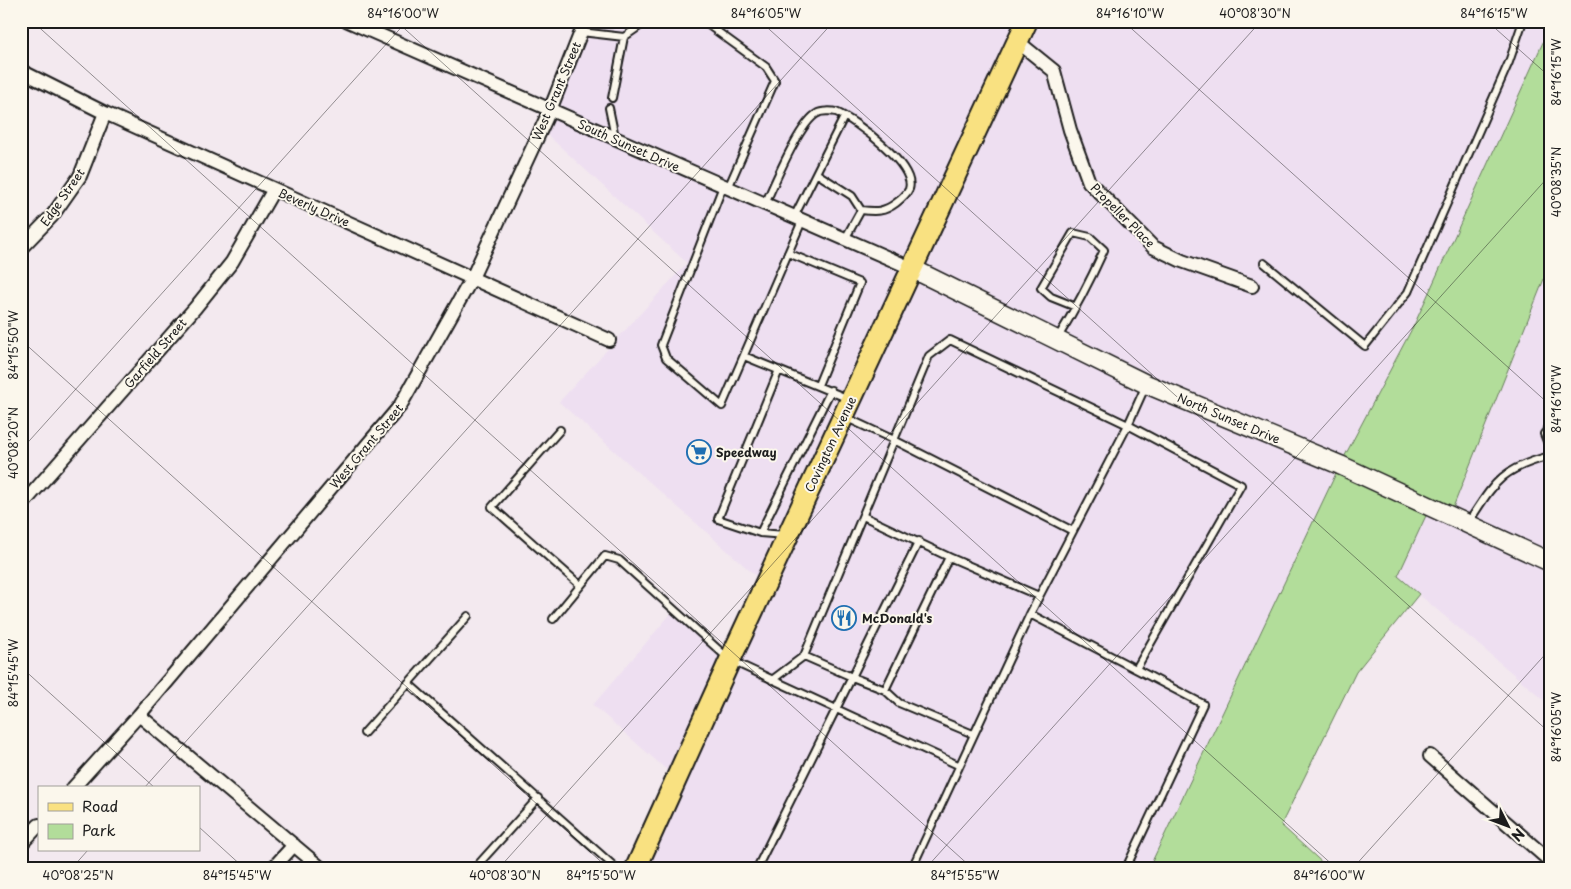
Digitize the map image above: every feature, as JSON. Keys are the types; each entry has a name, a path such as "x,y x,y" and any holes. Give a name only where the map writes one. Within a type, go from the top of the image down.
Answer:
{"main road":[{"name":"Covington Avenue","path":"636,868 730,660 1026,21"},
{"name":"North Sunset Drive","path":"911,268 1146,384 1330,461 1550,562"}],"street":[{"name":"South Sunset Drive","path":"348,21 911,268"},
{"name":"West Grant Street","path":"75,786 139,716 400,406 472,278 550,110 582,27"},
{"name":"Propeller Place","path":"1017,41 1054,70 1070,130 1089,182 1153,247 1182,262 1252,286"},
{"name":"Beverly Drive","path":"21,71 105,113 609,340"},
{"name":"Edge Street","path":"21,248 52,216 80,176 105,113"},
{"name":"Garfield Street","path":"21,506 196,308 232,262 274,189"},
{"path":"139,716 321,868"},
{"path":"1430,756 1550,861"},
{"path":"21,844 38,826"},
{"path":"273,868 294,844"}],"lane":[{"path":"612,98 624,37 647,21"},
{"path":"704,21 766,67 775,81 726,187 661,345 666,358 722,406 788,253 798,219 816,173 844,117"},
{"path":"1264,263 1365,346 1408,292 1509,62 1523,21"},
{"path":"582,27 624,37"},
{"path":"609,108 615,139"},
{"path":"765,204 792,147 808,120 818,112 835,112 892,152 909,182 909,190 887,210 877,212 861,210"},
{"path":"816,173 852,196 861,210"},
{"path":"845,239 861,210"},
{"path":"1056,340 1076,307 1104,250 1090,237 1073,233 1041,288 1051,297 1076,307"},
{"path":"788,253 860,283 818,385"},
{"path":"772,680 804,656 929,356 950,340 1128,425 1241,485 1136,668"},
{"path":"744,356 831,390 847,408 894,440 1073,531"},
{"path":"779,370 718,519 760,533 788,535"},
{"path":"912,868 958,765 1030,614 1128,425 1146,384"},
{"path":"760,533 831,390"},
{"path":"1550,426 1544,434 1550,449"},
{"path":"560,430 492,507 580,585"},
{"path":"1468,524 1494,482 1521,463 1550,456"},
{"path":"863,516 1039,596"},
{"path":"757,868 919,541"},
{"path":"553,619 605,556 619,560 730,660 958,765"},
{"path":"885,690 950,557"},
{"path":"1030,614 1203,704 1126,868"},
{"path":"364,733 468,616"},
{"path":"804,656 852,678 885,690 899,703 973,734"},
{"path":"408,683 616,868"},
{"path":"475,868 538,798"}],"shaded area":[{"path":"583,21 1550,21 1550,27 1415,323 1340,465 1149,868 636,868 676,778 593,705 674,610 729,660 765,584 559,402 687,263 541,129"},
{"path":"1550,264 1550,705 1397,576 1430,506 1450,515"}],"green space":[{"path":"1550,27 1550,264 1450,515 1430,507 1398,576 1419,594 1356,672 1281,825 1328,868 1149,868 1340,465 1415,323"}],"water":[{"path":"1124,21 1161,21 1147,27 1128,26"}],"place":[{"name":"Speedway","path":"699,452"},
{"name":"McDonald's","path":"844,618"}]}
